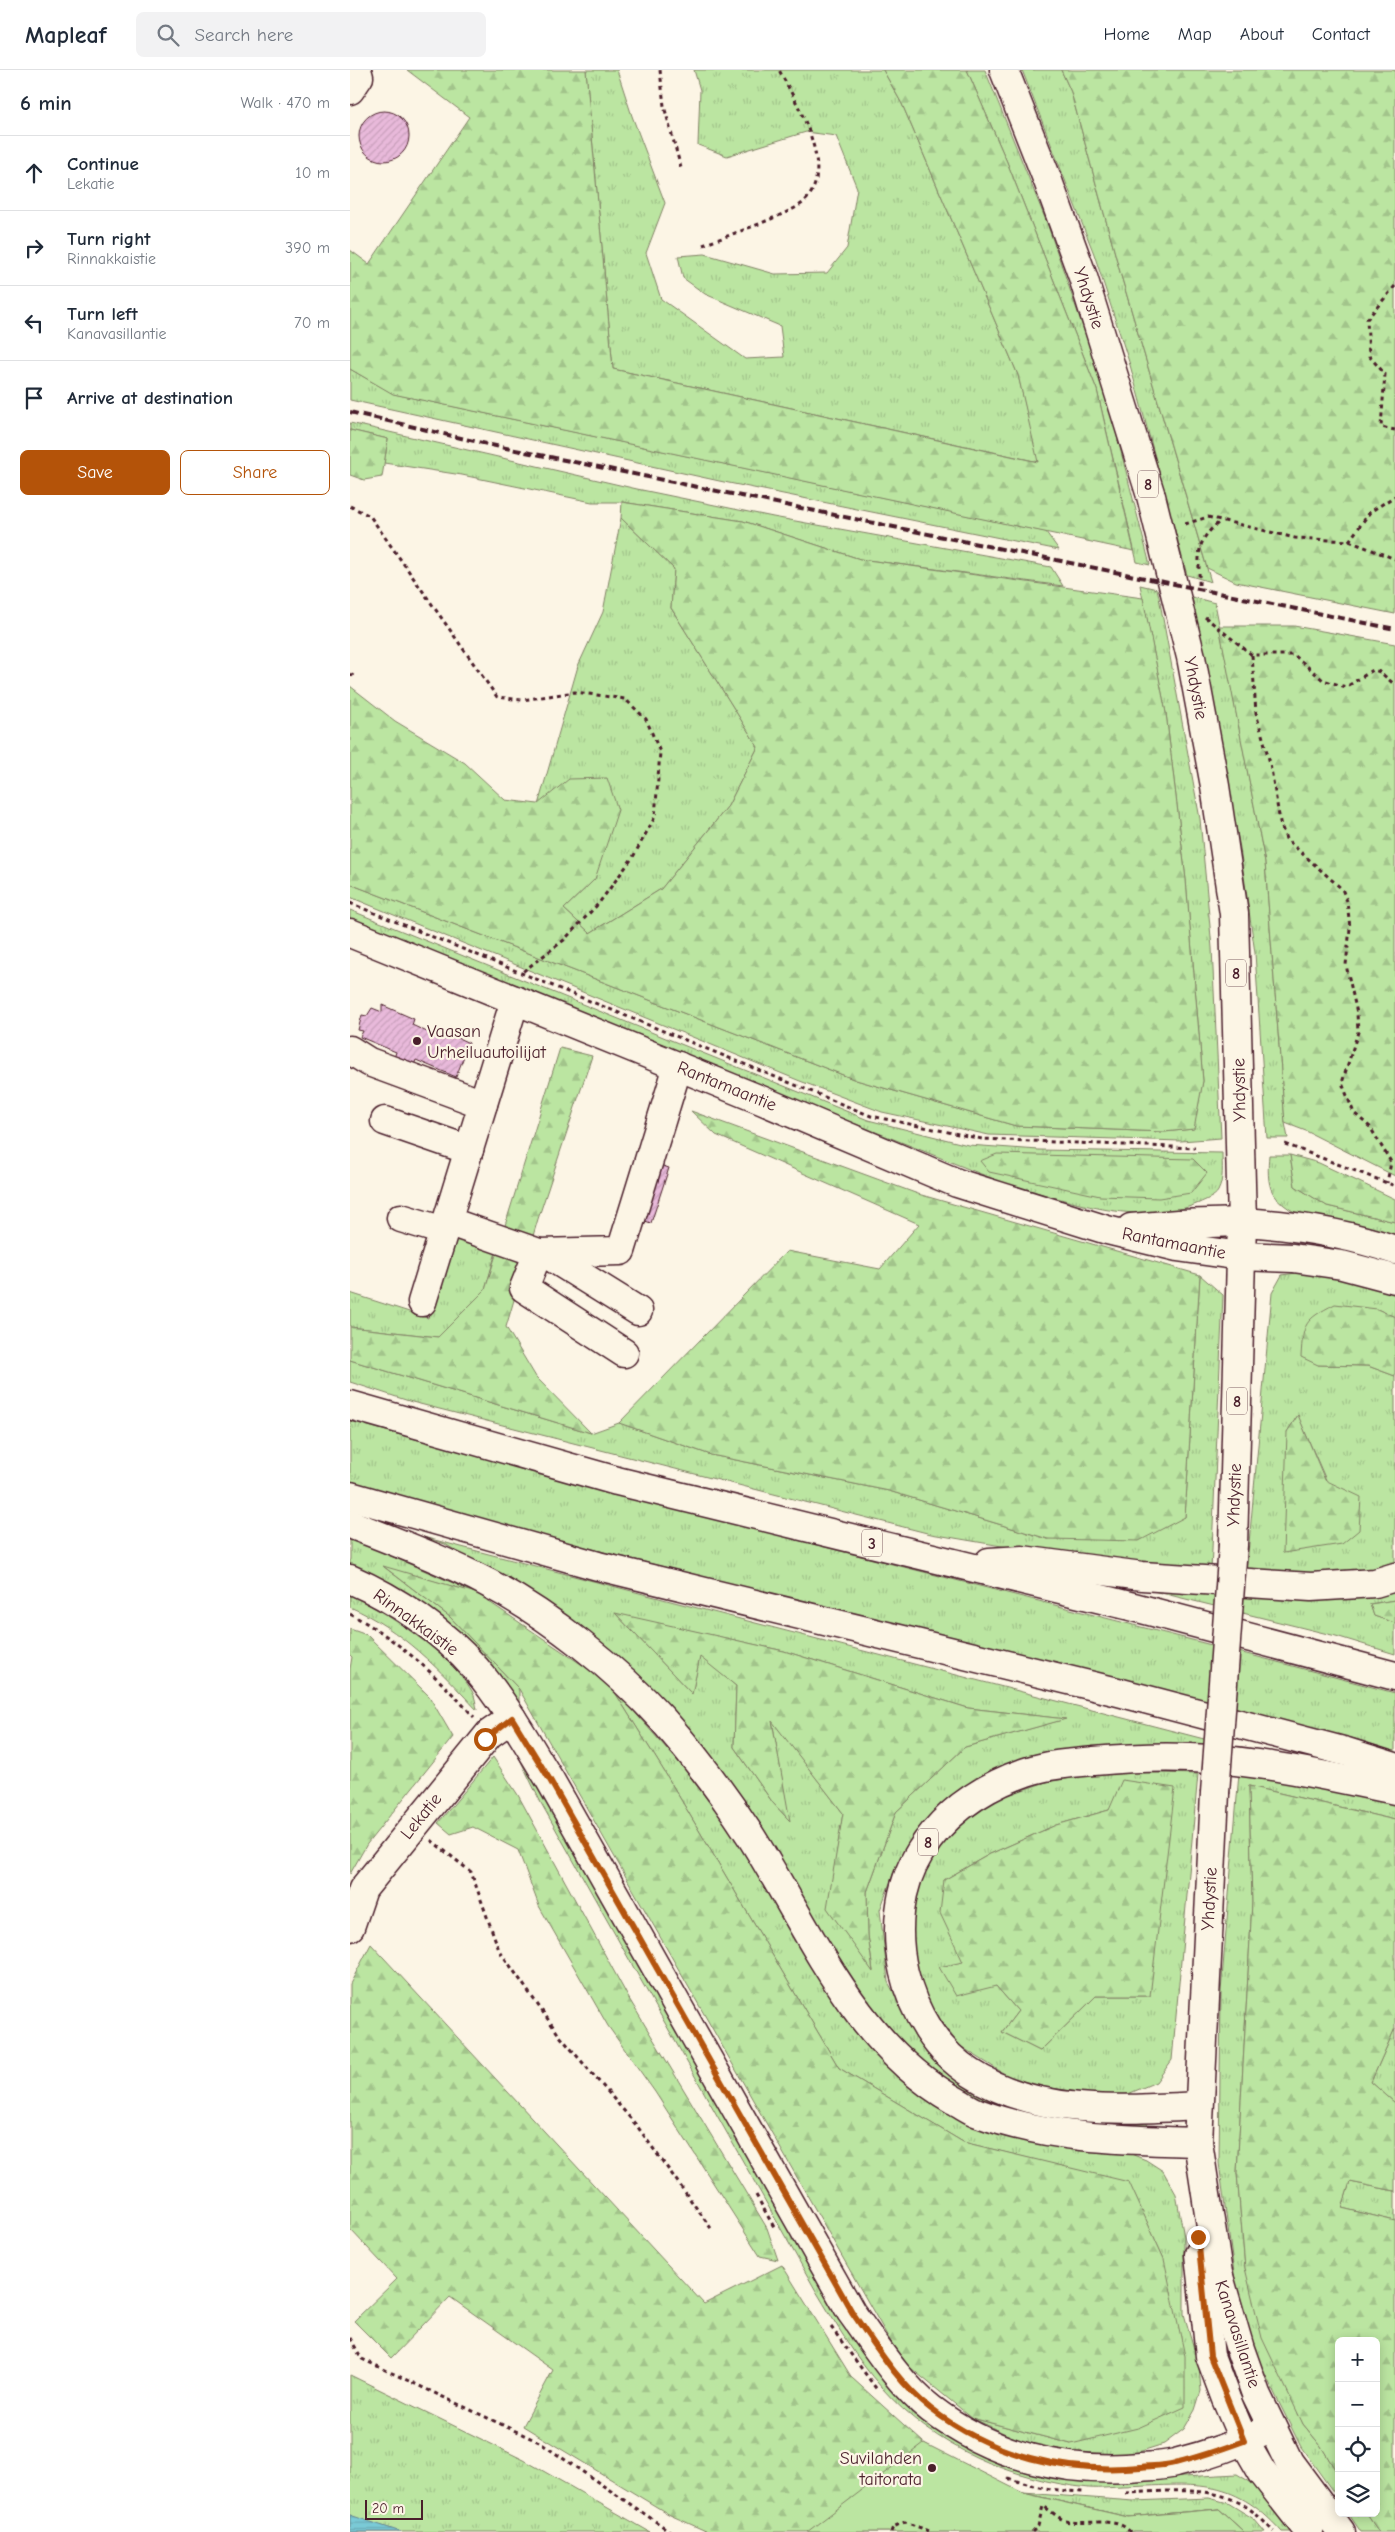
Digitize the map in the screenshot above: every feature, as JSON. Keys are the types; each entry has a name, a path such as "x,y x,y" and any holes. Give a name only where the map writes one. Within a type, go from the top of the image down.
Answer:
{"main road":[{"path":"350,90 359,77 357,70"},
{"name":"Yhdystie","path":"1004,70 1048,181 1095,314 1151,496 1191,657 1234,914 1242,1222 1233,1545 1215,1793 1198,2142"},
{"name":"Rantamaantie","path":"350,933 678,1066 957,1183 1108,1230 1177,1247 1241,1256 1293,1258 1342,1265 1395,1279"},
{"path":"422,1302 515,1000"},
{"path":"350,1050 369,1062 483,1104"},
{"path":"538,1253 621,1251 678,1066"},
{"path":"384,1121 469,1150"},
{"path":"401,1218 446,1226 553,1258 638,1311"},
{"name":"Rantamaantie","path":"1108,1230 1178,1224 1242,1222 1294,1226 1372,1242 1395,1250"},
{"path":"538,1253 524,1288 624,1353"},
{"name":"3","path":"350,1405 617,1480 955,1563 1395,1676"},
{"path":"350,1496 598,1566 1118,1692 1347,1752 1395,1767"},
{"path":"350,1524 403,1545 488,1583 549,1621 610,1670 662,1719 749,1834 820,1954 859,2013 897,2059 928,2085 977,2113 1035,2128 1086,2137 1198,2142"},
{"path":"955,1563 1022,1560 1142,1576 1311,1588 1375,1583 1395,1577"},
{"name":"Rinnakkaistie","path":"350,1580 366,1586 407,1611 454,1646 477,1670 512,1718 550,1780 852,2312 881,2355 930,2408 965,2431 998,2446 1035,2460 1066,2467 1122,2468 1174,2464 1244,2441 1272,2428"},
{"name":"Lekatie","path":"350,1928 363,1889 489,1734 512,1718"},
{"name":"8","path":"1199,2106 1137,2109 1083,2107 1039,2100 1004,2090 971,2074 944,2051 921,2021 907,1986 900,1952 899,1920 907,1884 919,1853 940,1826 967,1801 998,1784 1027,1772 1065,1764 1121,1758 1181,1759 1257,1764 1395,1790"},
{"name":"Kanavasillantie","path":"1198,2142 1218,2272 1240,2348 1272,2428 1289,2462 1340,2532"},
{"name":"Kanavasillantie","path":"1198,2142 1198,2237 1210,2356 1244,2441 1262,2472 1309,2532"}],"path":[{"path":"660,70 664,106 681,168"},
{"path":"703,245 805,202 816,182 817,158 804,116 779,70"},
{"path":"1395,286 1367,320 1369,356 1385,374 1381,427 1395,430"},
{"path":"1349,541 1370,512 1395,496"},
{"path":"350,506 370,516 496,697 522,700 574,692 625,698 646,719 660,752 655,817 633,857 599,903 564,940 520,973"},
{"path":"1185,524 1208,517 1294,538 1349,541 1395,559"},
{"path":"1199,587 1197,556 1208,530 1221,521"},
{"path":"1202,615 1252,655 1294,655 1323,680 1346,687 1373,670 1380,672 1395,685"},
{"path":"1252,655 1256,713 1270,763 1280,822 1286,839 1342,889 1347,901 1350,928 1346,965 1357,1013 1358,1032 1342,1083 1354,1113 1370,1127 1391,1162 1387,1183"},
{"path":"350,674 355,677"},
{"path":"350,903 871,1116 982,1140 1194,1148"},
{"path":"1285,1144 1395,1186"},
{"path":"413,1826 471,1872 499,1950 559,2035 637,2126 713,2231"},
{"path":"350,2338 362,2359 539,2442 671,2532"},
{"path":"1032,2532 1038,2526 1043,2506 1064,2520 1077,2523 1119,2524 1130,2532"},
{"path":"891,2532 893,2527 906,2522 932,2532"}],"green space":[{"path":"407,70 586,70 613,369 1038,462 1018,375 902,104 883,70 967,70 1007,162 1097,390 1134,551 393,394 350,369 350,250 369,264 469,117"},
{"path":"586,70 617,70 632,116 665,203 646,253 661,299 745,359 784,357 780,326 705,294 683,278 678,256 705,254 775,274 827,273 847,248 857,188 836,136 806,132 727,156 698,145 700,90 694,70 883,70 902,104 1018,375 1039,462 613,369"},
{"path":"967,70 985,70 1047,223 1107,397 1150,565 1137,562 1097,390 1007,162"},
{"path":"1022,70 1061,70 1071,92 1120,272 1211,582 1187,575 1130,365 1094,254"},
{"path":"1061,70 1395,70 1395,614 1236,582 1207,568 1120,272 1071,92"},
{"path":"350,369 394,394 1046,532 1059,550 724,482 350,400"},
{"path":"350,423 637,489 773,517 1051,567 1063,586 860,559 743,521 622,502 592,502 462,475 384,463 388,439 350,430"},
{"path":"350,430 388,439 382,477 364,480 350,475"},
{"path":"622,502 743,521 860,559 1143,598 1166,713 1186,880 1203,1081 1194,1129 1164,1132 1016,1126 856,1080 350,884 350,686 395,721 465,763 505,800 538,804 569,779 607,778 618,810 595,879 564,909 590,933 661,889 728,806 758,747 671,608 674,569 621,518"},
{"path":"621,518 674,569 671,608 758,747 728,806 661,889 590,933 564,909 595,879 538,805 578,666 603,612"},
{"path":"1140,585 1157,589 1200,819 1212,948 1221,1138 1181,1141 989,1135 882,1112 800,1081 350,897 350,884 856,1080 1016,1126 1164,1132 1193,1129 1203,1081 1186,880 1166,713"},
{"path":"1192,597 1215,603 1265,862 1285,1123 1288,1138 1267,1138 1255,953 1240,848"},
{"path":"1219,626 1294,626 1395,644 1395,1176 1306,1131 1285,1123 1265,862"},
{"path":"350,910 868,1120 968,1145 1039,1150 1222,1153 1220,1187 1215,1195 1199,1203 1176,1210 1152,1213 1102,1209 1006,1184 350,922"},
{"path":"560,1048 592,1056 538,1219 506,1327 536,1377 591,1433 350,1360 350,1327 438,1337 485,1290"},
{"path":"691,1111 918,1194 1200,1275 1185,1517 1139,1541 1048,1539 889,1491 711,1455 619,1423 787,1251 880,1269 919,1224 716,1135"},
{"path":"997,1154 1193,1159 1207,1173 1191,1193 1159,1198 1100,1196 989,1172 980,1161"},
{"path":"1269,1155 1290,1155 1295,1186 1327,1206 1395,1222 1395,1237 1329,1225 1296,1213 1283,1204 1271,1189 1268,1175"},
{"path":"1290,1155 1319,1163 1395,1199 1395,1222 1327,1206 1295,1186"},
{"path":"457,1230 498,1245 485,1290 438,1337 350,1327 350,1293 428,1318"},
{"path":"1319,1270 1395,1292 1395,1317 1377,1309 1318,1365 1368,1366 1395,1376 1395,1564 1355,1574 1246,1576 1272,1293 1282,1275","holes":["1298,1416 1326,1480 1287,1432"]},
{"path":"1200,1275 1223,1295 1211,1572 1090,1561 931,1534 412,1402 350,1382 350,1360 591,1433 619,1423 711,1455 889,1491 1048,1539 1185,1517"},
{"path":"1335,1304 1377,1309 1395,1317 1395,1376 1368,1366 1318,1365 1301,1357 1304,1330 1307,1324 1317,1314"},
{"path":"1298,1415 1325,1480 1361,1497 1359,1530 1342,1544 1283,1553 1287,1432"},
{"path":"350,1421 610,1492 1395,1693 1395,1752 1359,1740 584,1547 350,1482"},
{"path":"419,1536 1262,1754 1154,1746 1082,1748 1004,1768 940,1805 896,1866 880,1910 888,1982 923,2046 985,2096 1146,2120 1149,2130 1013,2114 967,2097 893,2039 853,1984 777,1856 559,1615 445,1544","holes":["616,1614 784,1651 968,1708 1065,1719 965,1747 896,1812 867,1892 868,1935 873,1971 828,1908 843,1813 772,1720 789,1820 773,1803 734,1747 736,1686 700,1656 692,1694"]},
{"path":"350,1538 476,1593 384,1567 450,1617 519,1689 519,1704 350,1569"},
{"path":"383,1566 476,1593 609,1683 664,1771 839,2068 963,2142 1129,2182 1164,2259 1185,2356 1185,2407 1138,2428 1071,2444 972,2418 901,2360 519,1689 450,1617"},
{"path":"1395,1586 1395,1600 1370,1604 1374,1616 1395,1623 1395,1654 1336,1636 1137,1587"},
{"path":"350,1594 400,1624 448,1662 462,1676 472,1691 477,1710 449,1680 403,1639 369,1616 350,1607"},
{"path":"1395,1600 1395,1623 1374,1616 1370,1604"},
{"path":"615,1613 784,1651 968,1708 1066,1719 965,1747 896,1812 867,1892 868,1935 873,1972 827,1908 843,1813 772,1721 790,1821 773,1803 734,1747 736,1686 700,1657 692,1694"},
{"path":"350,1629 367,1635 429,1696 453,1737 367,1844 350,1874 350,1669 352,1657 350,1655"},
{"path":"609,1683 682,1766 939,2106 1006,2137 1126,2152 1146,2160 1163,2171 1176,2194 1184,2237 1184,2314 1199,2366 1201,2391 1195,2410 1184,2429 1164,2444 1135,2453 1077,2455 1035,2448 972,2418 1071,2444 1164,2259 1129,2183 963,2142 839,2068 664,1771"},
{"path":"515,1749 532,1771 902,2398 1111,2481 1237,2474 1255,2485 1296,2532 1282,2532 1263,2514 1245,2501 1228,2492 1210,2487 1170,2485 1093,2488 1060,2484 1003,2468 976,2457 925,2427 882,2388 847,2341 816,2291 541,1803"},
{"path":"493,1757 518,1795 628,1997 767,2228 778,2260 760,2256 655,2092 608,2026 539,1906 518,1850 473,1827 451,1834 438,1823"},
{"path":"1112,1772 1198,1774 1172,2060 1156,2082 1128,2094 1097,2095 1019,2083 960,2046 924,2000 911,1958 911,1924 923,1874 950,1834 990,1801 1046,1782","holes":["1109,1810 1150,1996 1096,1996 1040,2051 1002,2032 1018,2011 996,1986 939,1967 963,1963 944,1880 990,1854 1056,1825"]},
{"path":"1239,1773 1395,1804 1395,1820 1249,1786 1252,1902 1237,2173 1245,2268 1303,2424 1321,2446 1335,2469 1335,2494 1301,2447 1257,2358 1236,2287 1219,2163 1221,1992"},
{"path":"1122,1780 1175,1788 1150,1996 1096,1996 1040,2051 1002,2032 1018,2011 996,1986 956,1996 939,1967 963,1962 940,1913 944,1880 990,1854 1056,1825 1109,1810"},
{"path":"1249,1786 1395,1820 1395,2028 1371,2082 1395,2103 1395,2191 1350,2182 1342,2208 1395,2221 1395,2532 1379,2532 1369,2517 1380,2517 1380,2337 1335,2337 1335,2469 1321,2446 1303,2424 1262,2338 1245,2268 1237,2173 1252,1902"},
{"path":"371,1944 704,2304 782,2265 852,2378 924,2443 988,2481 1023,2493 1128,2517 1219,2509 1244,2532 708,2532 670,2515 523,2426 553,2370 450,2297 391,2358 354,2321 397,2279 350,2229 350,1984"},
{"path":"1395,2028 1395,2103 1371,2082"},
{"path":"1350,2182 1395,2191 1395,2221 1342,2208"},
{"path":"350,2375 524,2460 650,2532 350,2532"},
{"name":"Suvilahden taitorata","path":"924,2443 1023,2493 1128,2517 1219,2509 1244,2532 807,2532"},
{"path":"1023,2493 1134,2501 1209,2498 1228,2503 1254,2519 1265,2532 1244,2532 1219,2509 1128,2517"},
{"path":"1351,2517 1369,2517 1379,2532 1361,2532"}],"water":[{"path":"350,2515 401,2532 350,2532"}],"building":[{"path":"384,111 402,118 409,136 402,154 384,161 366,154 359,136 366,118"},
{"name":"Vaasan Urheiluautoilijat","path":"382,1005 414,1019 412,1025 442,1039 445,1032 469,1043 456,1077 416,1060 414,1065 394,1058 396,1052 360,1037 363,1031 358,1030 362,1015 367,1016 372,1008 382,1012"},
{"path":"654,1163 669,1168 651,1223 636,1218"}],"railway":[{"path":"350,412 491,445 1395,629"}],"place":[{"name":"Vaasan Urheiluautoilijat","path":"417,1041"},
{"name":"Suvilahden taitorata","path":"932,2468"}],"route":[{"path":"485,1739 512,1718 550,1780 852,2312 881,2355 904,2383 930,2408 965,2431 998,2446 1035,2460 1066,2467 1094,2469 1174,2464 1244,2441 1210,2356 1198,2237"}]}
